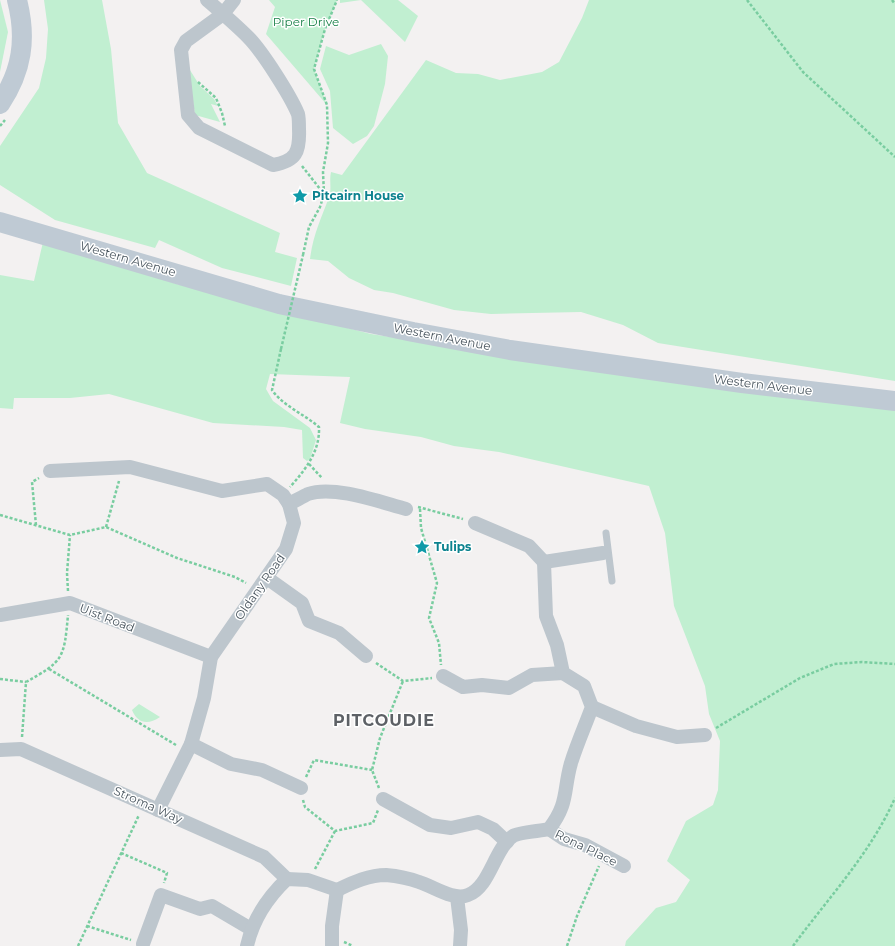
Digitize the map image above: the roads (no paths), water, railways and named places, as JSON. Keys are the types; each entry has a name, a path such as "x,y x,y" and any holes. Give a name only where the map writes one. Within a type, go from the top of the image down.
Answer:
{"main road":[{"path":"0,104 8,92 21,56 22,37 17,0"},
{"name":"Western Avenue","path":"0,222 279,304 413,332 510,350 742,383 895,401"}],"street":[{"path":"207,0 223,14 249,38 271,69 298,115 300,145 294,156 286,163 273,165 199,128 188,115 181,62 181,50 186,41 223,14 234,0"},
{"path":"50,472 130,468 222,491 267,484 286,500 309,494 334,492 354,495 406,509"},
{"name":"Oldany Road","path":"158,810 189,747 204,698 211,657 286,549 294,523 286,500"},
{"path":"475,523 529,546 544,562 546,616 557,645 563,673"},
{"path":"544,562 605,553"},
{"path":"267,578 302,603 309,621 339,633 366,656"},
{"name":"Uist Road","path":"0,615 70,603 211,657"},
{"path":"247,946 251,929 271,895 287,879 308,880 337,890 361,879 385,875 420,882 457,897 468,896 478,888 506,842 515,835 549,829 558,818 564,803 571,764 592,708 584,686 563,673 532,675 509,688 482,685 463,687 443,676"},
{"path":"592,708 636,726 677,737 705,735"},
{"path":"189,747 231,764 262,770 301,788"},
{"name":"Stroma Way","path":"0,750 22,749 264,857 287,879"},
{"path":"382,799 430,825 451,828 478,822 493,829 506,842"},
{"name":"Rona Place","path":"549,829 564,839 585,845 624,866"},
{"path":"332,946 332,926 337,890"},
{"path":"143,944 161,895 200,909 212,906 251,929"},
{"path":"457,897 462,930 460,946"}],"lane":[{"path":"606,533 605,553 612,581"}],"place":[{"name":"Pitcairn House","path":"300,196"},
{"name":"Tulips","path":"422,547"}],"district":[{"name":"PITCOUDIE","path":"384,720"}],"park label":[{"name":"Piper Drive","path":"306,22"}]}
